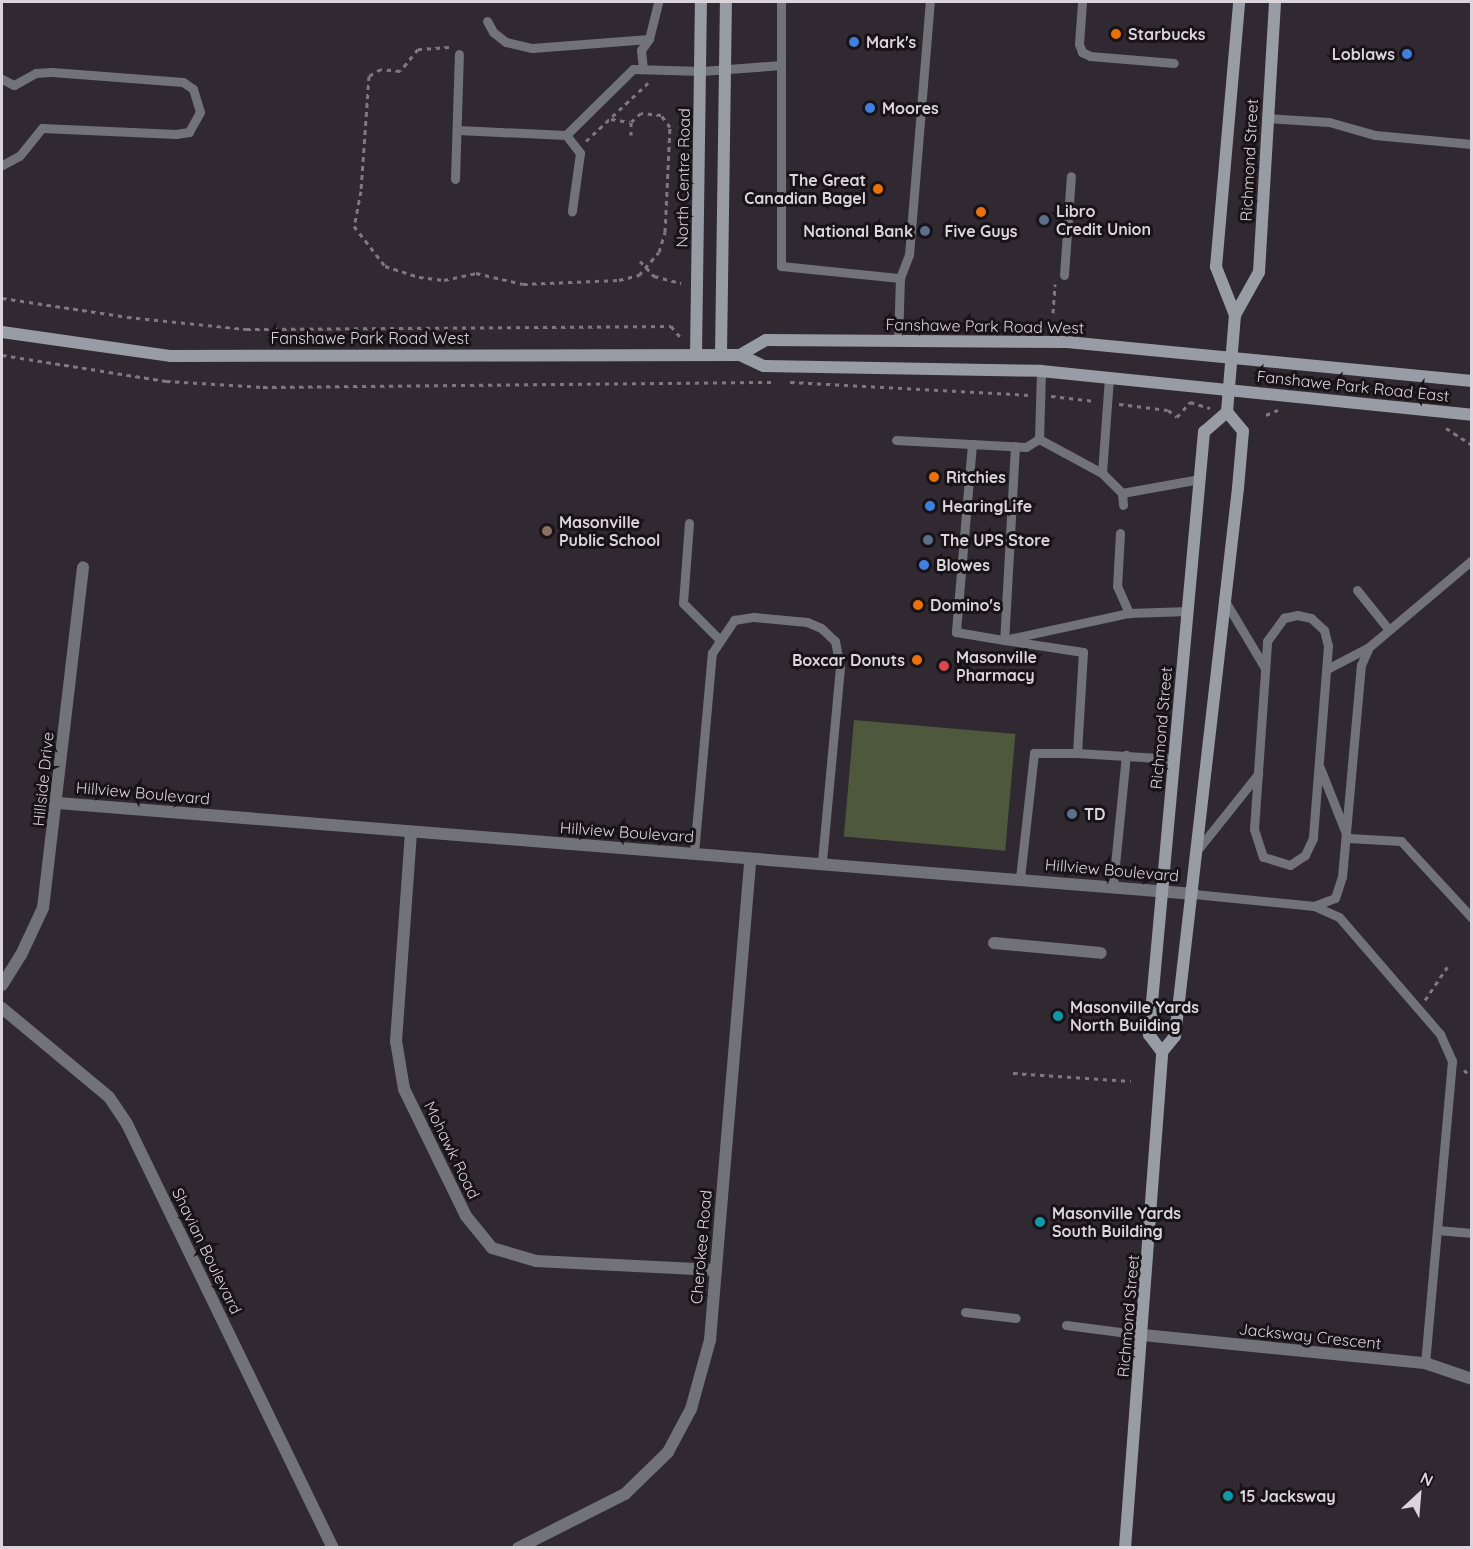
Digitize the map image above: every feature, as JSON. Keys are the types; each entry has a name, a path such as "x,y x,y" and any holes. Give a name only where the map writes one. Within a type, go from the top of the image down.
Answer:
{"main road":[{"name":"North Centre Road","path":"696,355 702,70 701,2"},
{"path":"722,355 726,2"},
{"name":"Richmond Street","path":"1162,1052 1149,1035 1204,432 1227,412 1233,355 1235,315 1216,267 1239,2"},
{"name":"Richmond Street","path":"1235,315 1258,272 1275,2"},
{"name":"Fanshawe Park Road West","path":"2,332 171,356 740,355 764,366 1041,371 1230,389"},
{"name":"Fanshawe Park Road West","path":"740,355 766,340 1067,342 1233,355"},
{"name":"Fanshawe Park Road East","path":"1233,355 1472,381"},
{"name":"Fanshawe Park Road East","path":"1230,389 1472,415"},
{"name":"Richmond Street","path":"1125,1548 1143,1335 1162,1052 1175,1036 1194,894 1243,431 1227,412"}],"street":[{"name":"Hillside Drive","path":"2,985 21,955 42,908 58,803 76,607 83,567"},
{"name":"Hillview Boulevard","path":"58,803 750,859 822,862 1113,885 1194,894"},
{"name":"Mohawk Road","path":"411,832 396,1041 404,1089 466,1216 492,1248 536,1261 716,1270"},
{"name":"Cherokee Road","path":"518,1548 625,1494 668,1452 691,1409 710,1340 750,859"},
{"path":"994,943 1101,952"},
{"name":"Shavian Boulevard","path":"2,1008 109,1097 127,1124 333,1548"},
{"name":"Jacksway Crescent","path":"1143,1335 1425,1363 1472,1379"}],"lane":[{"path":"643,69 641,50 648,39 658,2"},
{"path":"781,2 781,266 900,278"},
{"path":"898,342 900,278 909,255 930,2"},
{"path":"1082,2 1079,44 1082,52 1090,56 1174,63"},
{"path":"487,21 493,32 506,42 532,48 648,39"},
{"path":"455,178 459,54"},
{"path":"458,130 566,135 633,69 702,70 781,65"},
{"path":"2,80 14,85 36,73 52,72 183,82 199,100 200,112 189,132 176,134 42,128 18,156 2,165"},
{"path":"1268,118 1329,122 1375,135 1472,144"},
{"path":"566,135 580,153 572,211"},
{"path":"1064,275 1071,176"},
{"path":"1039,439 1043,395 1041,371"},
{"path":"1102,473 1109,377"},
{"path":"896,440 1026,447 1039,439"},
{"path":"1039,439 1102,473 1122,493 1123,505"},
{"path":"972,444 956,632 1083,652 1077,753"},
{"path":"1004,640 1015,446"},
{"path":"1122,493 1200,479"},
{"path":"689,523 683,603 719,639"},
{"path":"1120,533 1117,586 1129,613"},
{"path":"1327,669 1369,647 1472,560"},
{"path":"1357,590 1389,630"},
{"path":"1224,601 1265,668"},
{"path":"1004,640 1129,613 1188,611"},
{"path":"1297,615 1311,618 1324,630 1328,646 1327,669 1312,838 1305,855 1290,865 1263,857 1256,844 1265,668 1267,641 1284,618 1297,615"},
{"path":"694,853 712,653 719,639 734,620 754,617 807,622 821,628 836,641 840,667 822,862"},
{"path":"1314,906 1335,898 1342,878 1348,838 1361,665 1369,647"},
{"path":"1020,878 1034,753 1126,754 1175,759"},
{"path":"1113,885 1126,754"},
{"path":"1319,765 1348,838"},
{"path":"1199,848 1258,774"},
{"path":"1348,838 1401,841 1472,918"},
{"path":"1194,894 1314,906 1339,917 1440,1034 1452,1061 1425,1363"},
{"path":"1437,1230 1472,1233"},
{"path":"965,1312 1016,1318"},
{"path":"1066,1325 1143,1335"}],"path":[{"path":"459,54 460,48 418,49 400,71 381,69 369,76 361,191 354,225 365,243 386,266 418,277 444,280 476,273 523,284 619,280 647,269 659,252 665,232 670,127 667,119 650,113 641,113 631,122 631,135"},
{"path":"586,141 647,83 656,83"},
{"path":"611,119 631,122"},
{"path":"640,261 663,281 681,283"},
{"path":"1053,313 1055,279"},
{"path":"2,298 127,317 246,328 671,326 696,355"},
{"path":"2,355 166,381 263,387 782,382 1043,395 1168,410 1177,417 1190,402"},
{"path":"1418,1008 1435,991 1447,967"},
{"path":"1013,1073 1131,1081"}],"green space":[{"path":"854,720 1015,734 1005,851 844,837"}],"place":[{"name":"Starbucks","path":"1116,34"},
{"name":"Mark's","path":"854,42"},
{"name":"Loblaws","path":"1407,54"},
{"name":"Moores","path":"870,108"},
{"name":"The Great Canadian Bagel","path":"878,189"},
{"name":"Five Guys","path":"981,212"},
{"name":"Libro Credit Union","path":"1044,220"},
{"name":"National Bank","path":"925,231"},
{"name":"Ritchies","path":"934,477"},
{"name":"HearingLife","path":"930,506"},
{"name":"Masonville Public School","path":"547,531"},
{"name":"The UPS Store","path":"928,540"},
{"name":"Blowes","path":"924,565"},
{"name":"Domino's","path":"918,605"},
{"name":"Boxcar Donuts","path":"917,660"},
{"name":"Masonville Pharmacy","path":"944,666"},
{"name":"TD","path":"1072,814"},
{"name":"Masonville Yards North Building","path":"1058,1016"},
{"name":"Masonville Yards South Building","path":"1040,1222"},
{"name":"15 Jacksway","path":"1228,1496"}]}
